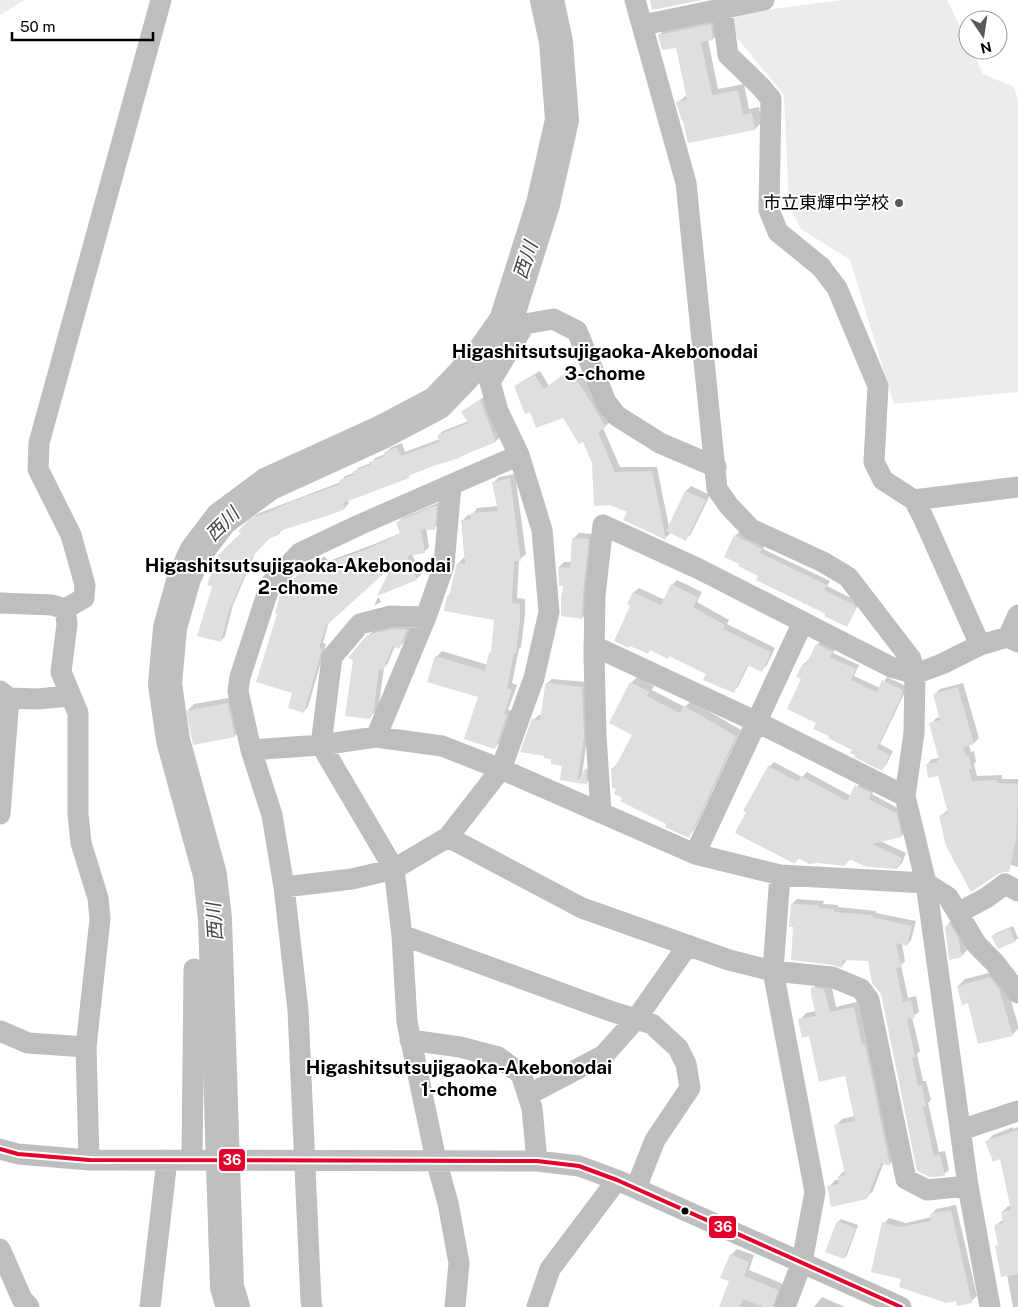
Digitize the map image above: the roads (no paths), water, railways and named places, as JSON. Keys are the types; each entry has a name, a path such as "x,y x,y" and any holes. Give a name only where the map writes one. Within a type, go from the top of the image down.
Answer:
{"street":[{"path":"65,609 84,598 85,585 71,535 38,470 39,443 161,0"},
{"path":"635,0 686,184 717,488 729,506 751,529 823,562 848,577 911,659 915,674 914,733 905,796 926,883 968,1186 990,1307"},
{"path":"642,25 764,0"},
{"path":"722,9 728,55 771,99 769,210 778,232 821,267 837,288 878,386 874,462 883,480 914,500 980,645"},
{"path":"284,887 352,879 394,869 448,837 500,768 534,678 549,612 542,530 519,455 498,410 490,382 525,324 553,319 577,331 606,402 617,416 660,443 716,467"},
{"path":"312,1307 298,1010 284,887 272,815 252,750 238,691 240,677 270,585 300,553 519,455"},
{"path":"376,736 426,617 444,565 451,486"},
{"path":"914,500 1018,487"},
{"path":"601,813 596,735 594,646 595,595 602,525 698,568 891,666 915,674 942,664 980,645 1013,639 1018,615"},
{"path":"0,603 52,604 65,609"},
{"path":"65,609 67,624 61,672 78,714 78,814 81,843 98,898 100,919 86,1047 89,1160"},
{"path":"426,617 391,616 360,624 332,657 321,744 394,869 402,935 407,1022 436,1160 448,1203 459,1263 455,1307"},
{"path":"695,854 803,622"},
{"path":"594,646 757,722 905,796"},
{"path":"0,814 4,694 37,699 70,696"},
{"path":"252,750 321,744 376,736 442,746 500,768 695,854 780,875 926,883 948,897 977,945 994,962 1018,993"},
{"path":"448,837 582,908 729,960 772,971 832,977 861,989 868,1000 906,1178 927,1190 968,1186"},
{"path":"780,875 772,971 815,1192 802,1262 785,1307"},
{"path":"958,913 986,898 1005,884 1018,891"},
{"path":"402,935 604,1009 652,1024 678,1048 686,1064 690,1088 627,1184 550,1269 537,1307"},
{"path":"528,1095 604,1055 636,1019 688,945"},
{"path":"192,1160 194,969"},
{"path":"0,1031 28,1043 86,1047"},
{"path":"410,1040 460,1047 498,1057 521,1074 532,1108 537,1161"},
{"path":"961,1130 1018,1110"},
{"path":"0,1149 18,1154 89,1160 537,1161 579,1166 627,1184 901,1307"},
{"path":"150,1307 167,1160"},
{"path":"0,1249 22,1299 29,1307"}],"waterway":[{"name":"西川","path":"233,1307 227,1287 215,919 210,875 173,740 165,684 170,628 184,578 196,552 221,519 268,484 382,432 437,403 480,358 506,321 543,204 562,120 556,42 547,0"}],"place":[{"name":"市立東輝中学校","path":"899,203"}],"district":[{"name":"Higashitsutsujigaoka-Akebonodai 3-chome","path":"605,362"},
{"name":"Higashitsutsujigaoka-Akebonodai 2-chome","path":"298,576"},
{"name":"Higashitsutsujigaoka-Akebonodai 1-chome","path":"459,1078"}]}
